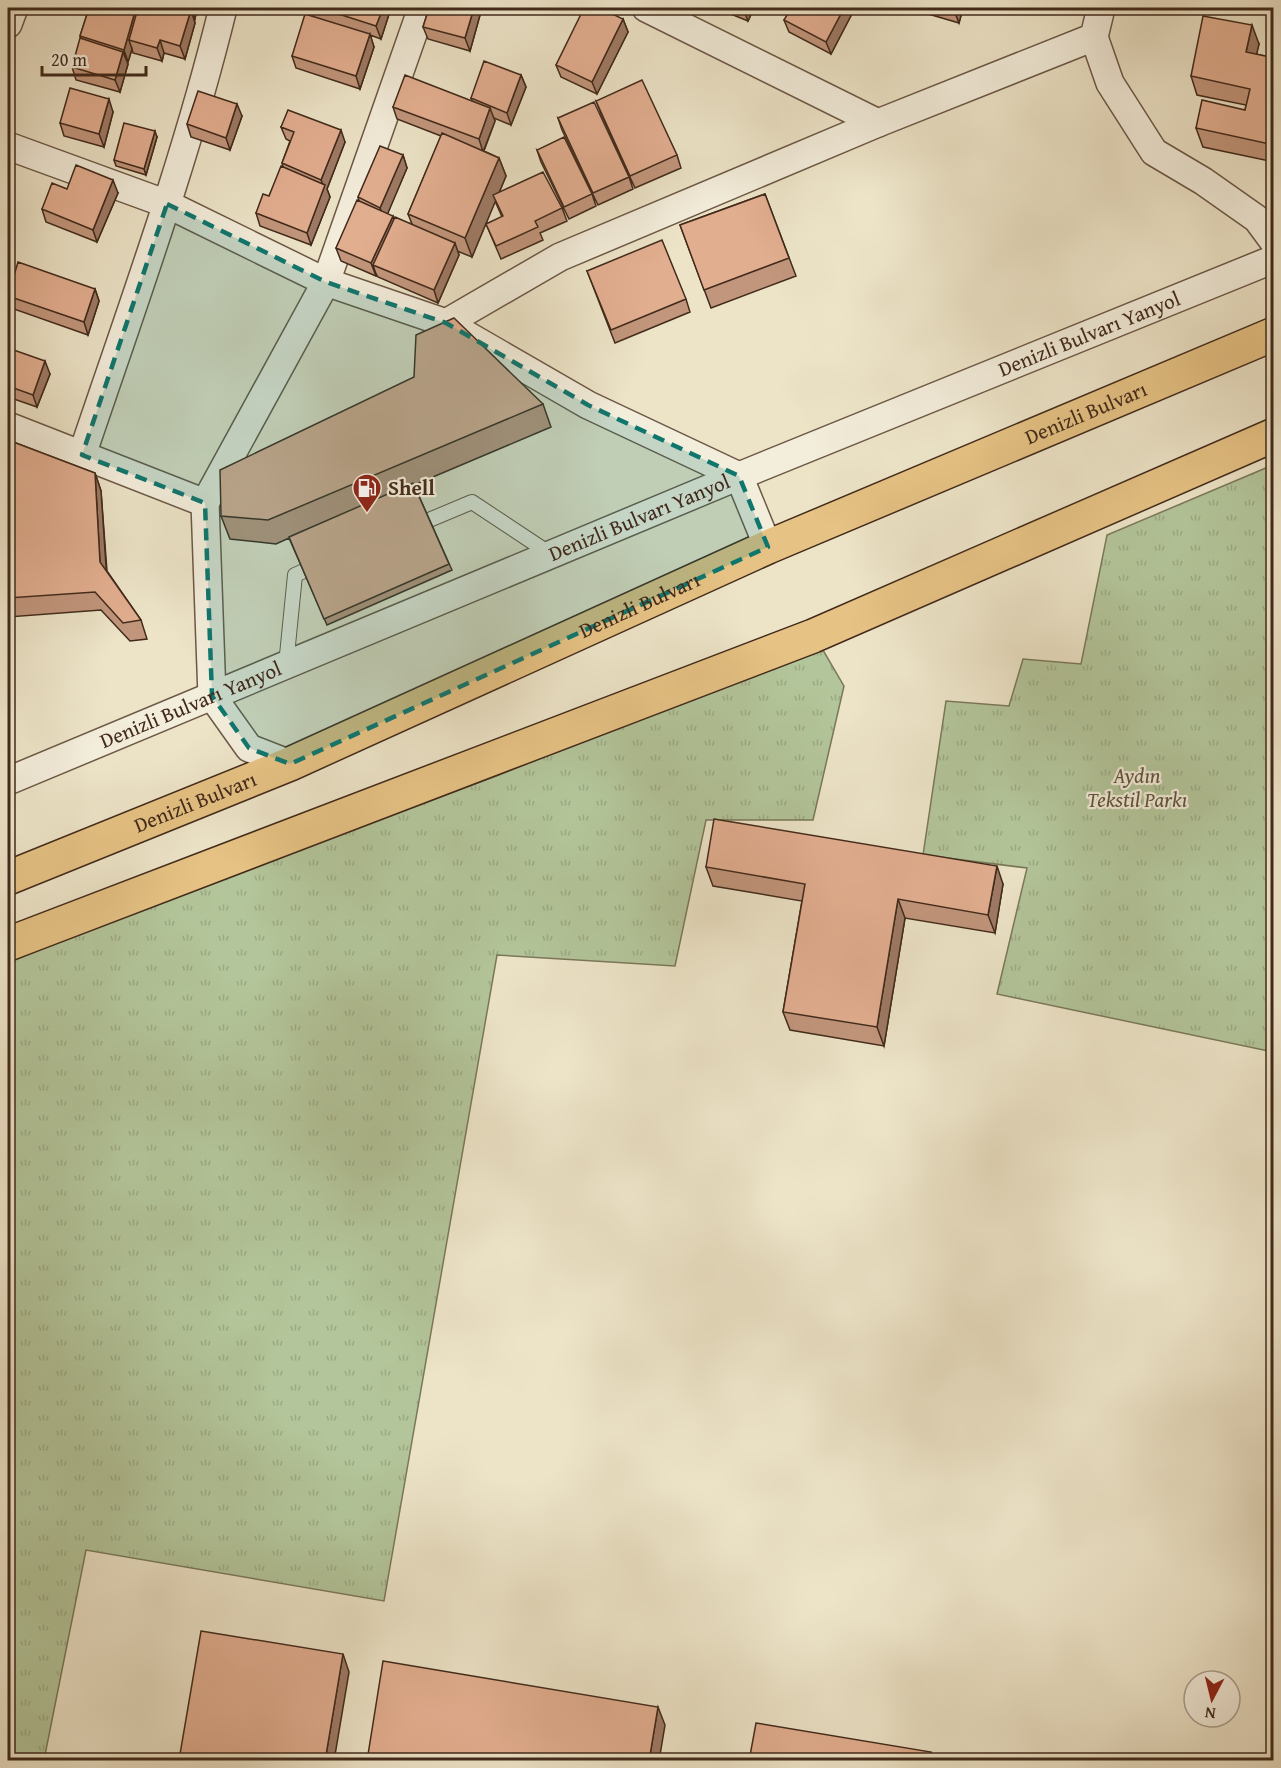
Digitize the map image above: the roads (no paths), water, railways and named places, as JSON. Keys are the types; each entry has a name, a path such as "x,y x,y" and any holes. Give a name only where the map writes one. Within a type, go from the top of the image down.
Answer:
{"highway":[{"name":"Denizli Bulvarı","path":"8,878 290,764 768,547 1274,334"},
{"path":"8,944 813,636 1274,435"}],"street":[{"path":"8,24 14,8"},
{"path":"82,455 167,204 212,54 223,8"},
{"path":"290,764 249,748 212,696 205,502 326,282 422,8"},
{"path":"646,8 878,123"},
{"path":"1101,8 1094,37 1110,83 1154,152 1203,181 1257,219 1274,242"},
{"path":"446,323 560,257 878,123 1094,37"},
{"path":"8,146 167,204 326,282 446,323 588,405 739,476 768,547"},
{"name":"Denizli Bulvarı Yanyol","path":"8,781 739,476 1274,259"},
{"path":"8,426 205,502"}],"lane":[{"path":"429,520 472,502 552,555"},
{"path":"286,666 295,575 303,571"}],"place":[{"name":"Shell","path":"367,514"}],"park label":[{"name":"Aydın Tekstil Parkı","path":"1137,788"}]}
